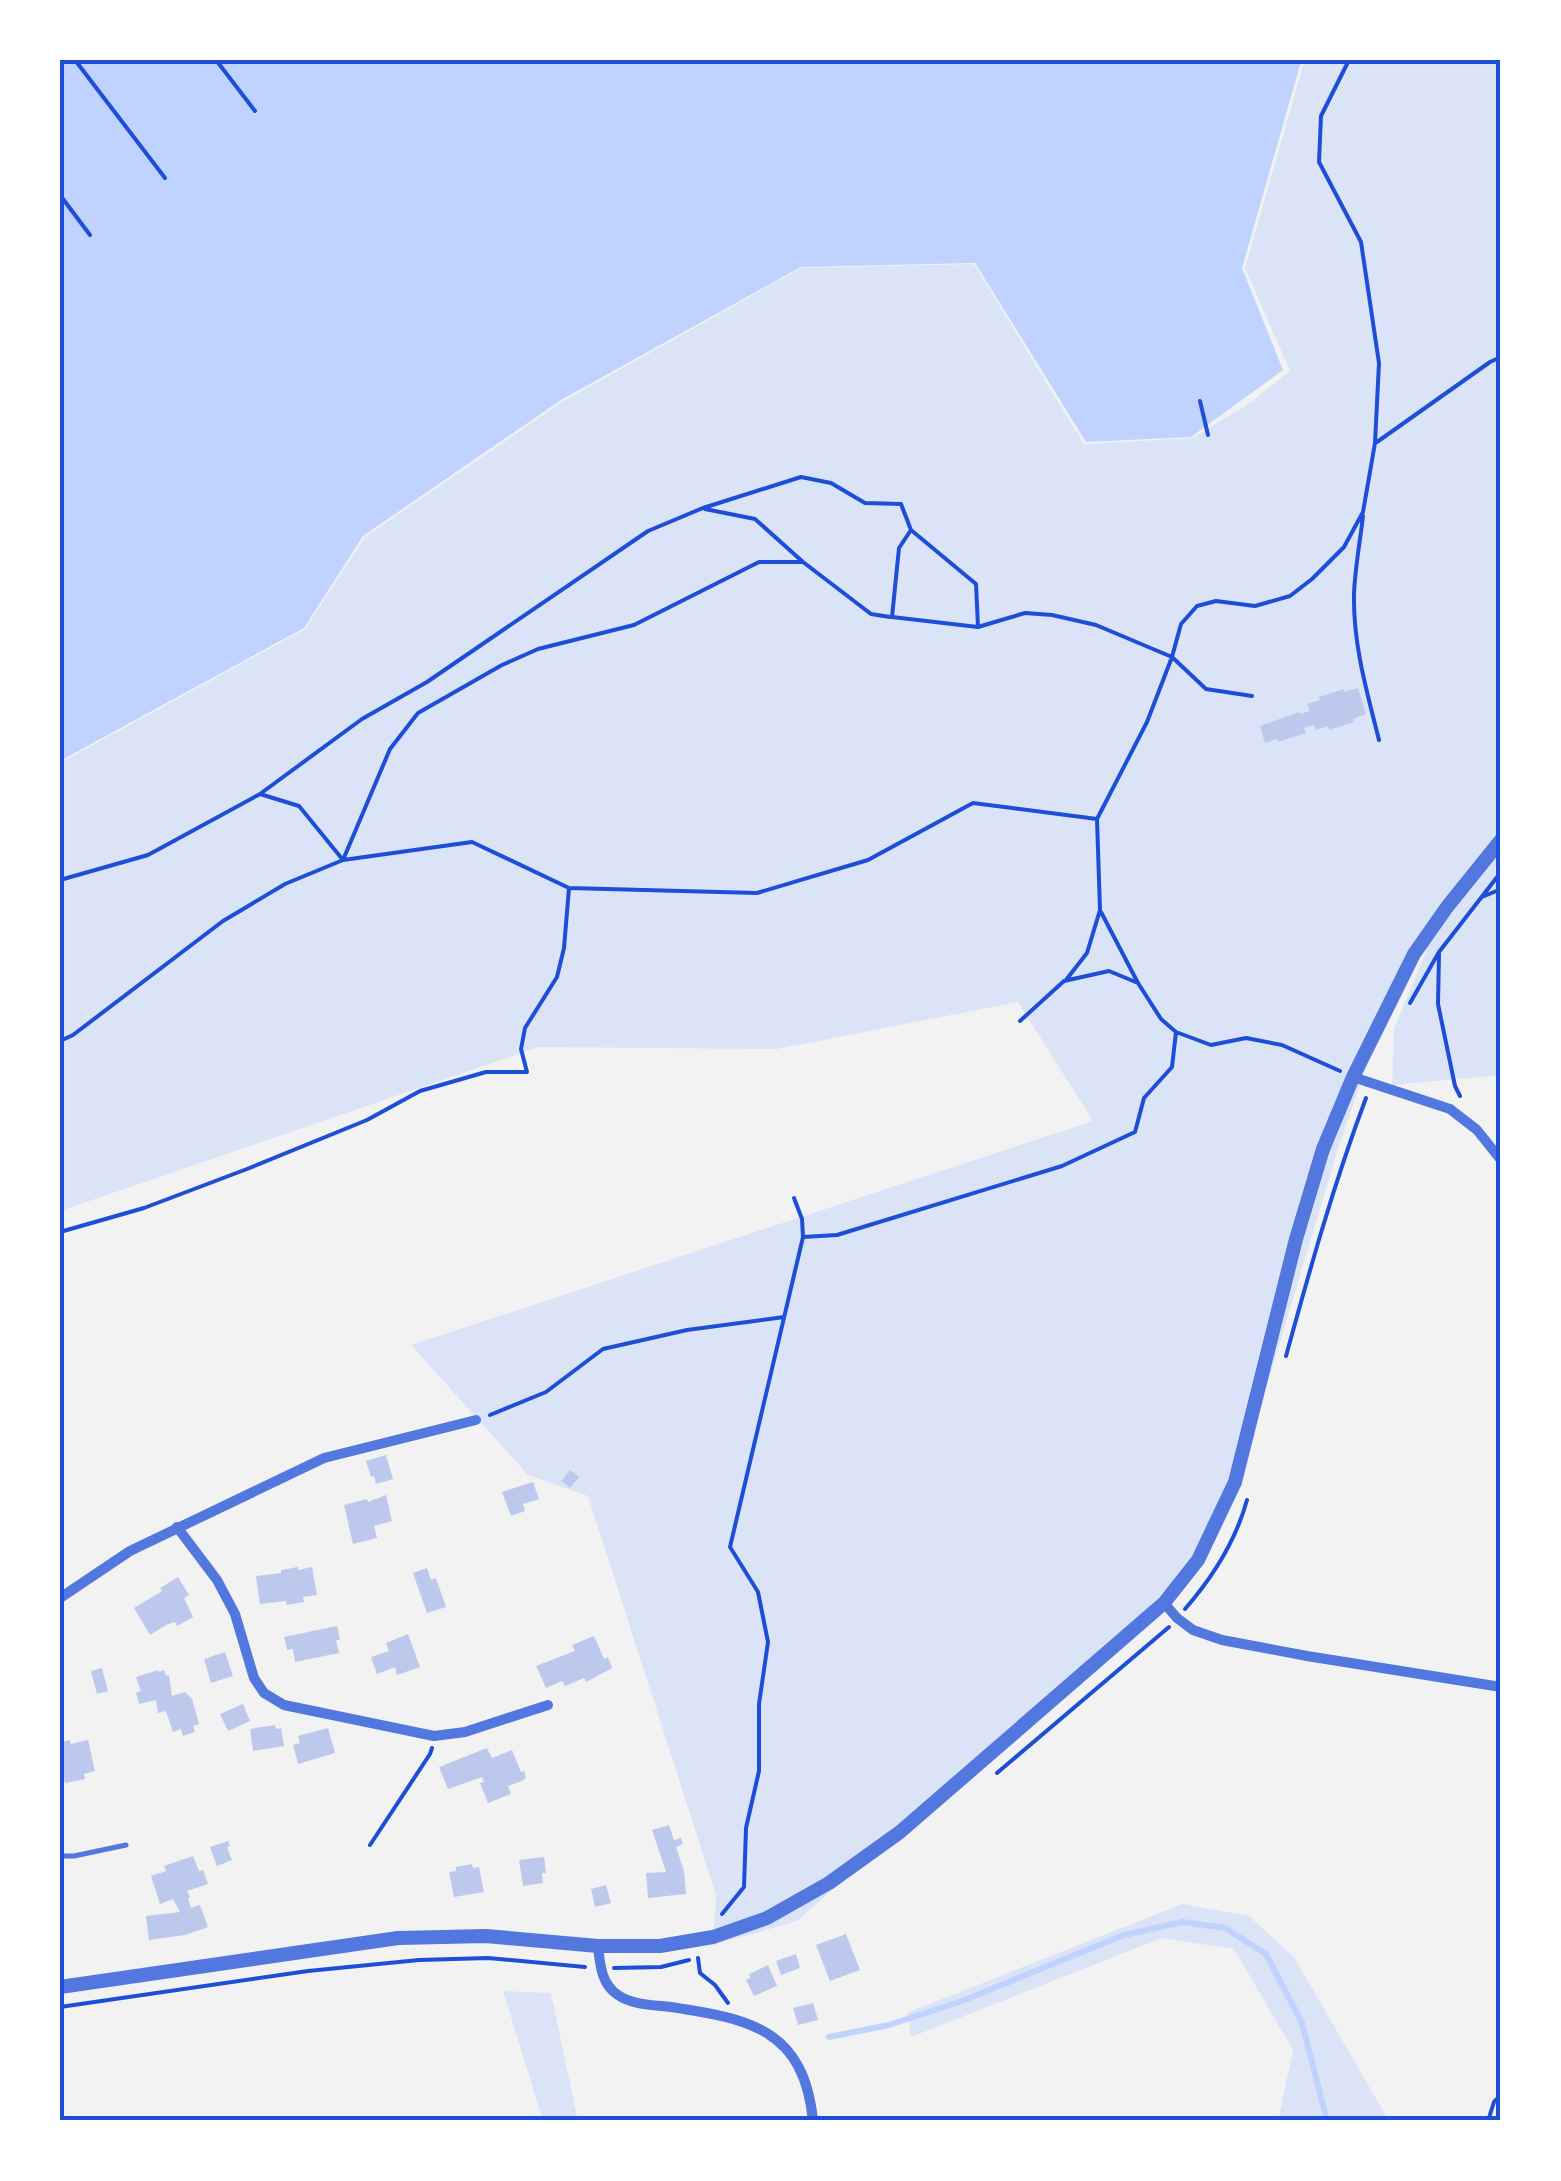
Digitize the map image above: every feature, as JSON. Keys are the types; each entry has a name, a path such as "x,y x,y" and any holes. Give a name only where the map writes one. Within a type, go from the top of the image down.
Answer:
{"street":[{"path":"60,1988 398,1938 486,1936 598,1946 660,1946 714,1937 767,1918 829,1883 900,1832 1164,1603 1198,1560 1235,1482 1296,1239 1323,1149 1353,1077 1414,954 1501,840"},
{"path":"1353,1077 1450,1109 1477,1130 1501,1160"},
{"path":"60,1598 130,1551 324,1458 476,1420"},
{"path":"177,1527 226,1596 254,1678 264,1693 284,1705 434,1736 465,1732 548,1704"},
{"path":"1164,1603 1193,1630 1222,1640 1501,1688"},
{"path":"598,1946 600,1968 608,1986 620,1998 739,2019 784,2046 800,2066 810,2094 813,2121"}],"lane":[{"path":"60,1856 126,1845"}],"path":[{"path":"75,60 165,178"},
{"path":"216,60 255,111"},
{"path":"1348,60 1321,116 1319,162 1361,242 1379,363 1375,443 1354,593 1360,661 1379,740"},
{"path":"60,195 90,234"},
{"path":"1375,443 1501,358"},
{"path":"1200,401 1208,436"},
{"path":"60,880 148,855 260,794 362,719 426,682 648,531 703,508 801,477 831,483 866,503 901,504 911,530 976,584 978,627"},
{"path":"703,508 755,518 803,562 871,614 978,627 1025,613 1052,615 1096,625 1172,657 1206,689 1252,696"},
{"path":"1020,1020 1064,982 1087,953 1100,910 1096,819 1147,722 1180,624 1197,606 1216,601 1254,606 1290,596 1344,547 1363,512"},
{"path":"892,618 898,548 911,530"},
{"path":"342,860 390,749 418,713 538,649 634,625 760,562 803,562"},
{"path":"260,794 299,806 342,860"},
{"path":"60,1040 73,1035 224,921 285,884 342,860 472,842 569,888 757,893 868,860 972,803 1096,819"},
{"path":"1406,1012 1438,952 1501,872"},
{"path":"60,1232 144,1208 247,1169 367,1120 420,1091 486,1072 527,1072 521,1049 525,1028 558,977 569,888"},
{"path":"1100,910 1160,1019 1176,1032 1211,1044 1246,1038 1282,1045 1353,1077"},
{"path":"1441,937 1438,1004 1455,1086 1462,1100"},
{"path":"1064,982 1109,971 1138,983"},
{"path":"803,1237 837,1235 1062,1166 1135,1132 1144,1098 1172,1067 1176,1032"},
{"path":"1282,1370 1336,1179 1372,1084"},
{"path":"714,1937 720,1918 744,1887 746,1828 759,1771 759,1704 768,1642 758,1592 730,1548 803,1237 802,1219 794,1198"},
{"path":"476,1420 546,1392 603,1349 687,1330 784,1317"},
{"path":"990,1778 1177,1618 1211,1576 1242,1518 1247,1500"},
{"path":"370,1845 430,1754 434,1736"},
{"path":"60,2007 419,1960 488,1958 600,1968 660,1967 698,1958 700,1973 715,1985 739,2019"},
{"path":"1488,2121 1494,2102 1501,2095"}],"shaded area":[{"path":"1308,60 1501,60 1501,1075 1392,1085 1394,1029 1441,915 1383,1016 1337,1152 1237,1485 1196,1558 1123,1635 797,1921 713,1945 716,1895 588,1496 528,1475 411,1345 1093,1121 1018,1002 777,1049 539,1047 60,1211 60,763 305,629 365,537 562,402 801,268 974,264 1084,444 1192,438 1247,405 1290,371 1245,268 1303,66"},
{"path":"1182,1904 1249,1916 1294,1957 1389,2121 1278,2121 1293,2050 1234,1949 1162,1938 911,2037 907,2013"},
{"path":"503,1991 551,1993 578,2121 543,2121"}],"water":[{"path":"60,60 1305,60 1300,65 1242,268 1283,370 1191,437 1086,442 975,263 801,267 561,400 363,536 304,628 60,761"}],"building":[{"path":"1358,688 1366,714 1353,719 1354,722 1329,730 1328,726 1316,730 1314,725 1304,728 1306,733 1265,743 1260,726 1310,711 1307,704 1320,700 1319,697"},
{"path":"386,1455 393,1479 376,1484 366,1461"},
{"path":"570,1470 579,1477 570,1488 561,1481"},
{"path":"533,1482 539,1499 523,1504 525,1511 511,1516 502,1492"},
{"path":"386,1495 392,1521 374,1526 377,1538 353,1544 344,1505"},
{"path":"312,1567 317,1595 287,1605 286,1601 260,1604 256,1576"},
{"path":"427,1568 431,1580 436,1578 446,1607 427,1613 413,1573"},
{"path":"178,1577 189,1595 184,1598 193,1617 177,1626 175,1622 166,1625 150,1635 134,1608"},
{"path":"337,1626 339,1653 295,1662 293,1649 287,1650 284,1637"},
{"path":"408,1634 420,1667 397,1675 395,1667 377,1674 371,1657 389,1651 386,1643"},
{"path":"594,1636 612,1668 586,1682 584,1678 565,1686 562,1681 546,1688 536,1666 575,1651 572,1645"},
{"path":"225,1652 233,1676 211,1683 204,1659"},
{"path":"102,1668 108,1691 97,1694 91,1671"},
{"path":"158,1670 169,1675 172,1696 185,1692 192,1699 199,1724 193,1726 195,1732 183,1736 181,1729 173,1732 166,1711 158,1713 156,1700 139,1704 136,1693 141,1691 136,1677"},
{"path":"243,1704 250,1721 228,1731 220,1714"},
{"path":"275,1725 276,1729 281,1728 284,1746 253,1751 250,1729"},
{"path":"328,1728 335,1753 298,1764 293,1745 300,1743 298,1736"},
{"path":"70,1740 71,1744 88,1740 95,1771 84,1774 85,1779 65,1783 60,1779 60,1742"},
{"path":"487,1748 492,1758 512,1750 521,1772 524,1771 524,1780 508,1786 511,1794 488,1803 480,1783 484,1782 482,1777 448,1789 439,1767"},
{"path":"669,1825 674,1840 681,1838 683,1844 676,1847 686,1894 648,1898 646,1873 666,1872 652,1830"},
{"path":"228,1841 232,1860 217,1866 210,1847"},
{"path":"193,1856 208,1884 187,1891 188,1898 191,1908 200,1905 208,1927 149,1940 146,1916 180,1912 173,1899 160,1904 151,1876 166,1871 164,1866"},
{"path":"544,1857 543,1883 523,1886 519,1860"},
{"path":"472,1864 473,1868 479,1867 484,1892 454,1897 449,1872"},
{"path":"606,1885 611,1903 595,1907 591,1889"},
{"path":"846,1934 860,1970 830,1981 816,1945"},
{"path":"796,1954 800,1968 781,1975 776,1961"},
{"path":"768,1965 777,1986 754,1996 746,1980 749,1974"},
{"path":"813,2003 818,2020 798,2025 793,2008"}],"waterway":[{"path":"829,2037 889,2025 962,2001 1124,1935 1183,1922 1225,1928 1266,1954 1302,2023 1327,2121"}]}
